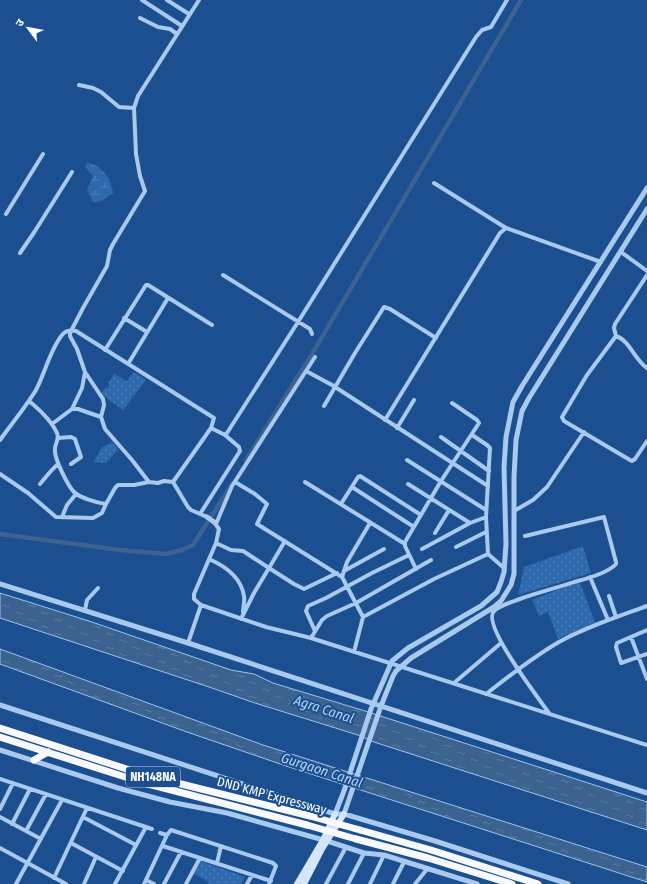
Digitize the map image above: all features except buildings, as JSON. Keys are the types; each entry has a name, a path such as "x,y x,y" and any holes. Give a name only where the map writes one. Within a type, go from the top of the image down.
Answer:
{"highway":[{"name":"DND KMP Expressway","path":"0,728 146,775 310,816 431,850 538,884"},
{"name":"DND KMP Expressway","path":"0,737 144,783 428,858 512,884"},
{"path":"34,760 48,752"}],"main road":[{"path":"304,884 325,840 335,814"},
{"path":"297,884 325,840 344,814"}],"street":[{"path":"142,0 182,26"},
{"path":"167,0 189,14"},
{"path":"149,482 105,428 101,417 104,405 103,400 85,372 77,349 70,336 71,330 107,266 110,250 113,244 145,191 139,171 134,108 138,96 198,0"},
{"path":"225,435 298,322 476,36 482,30 491,28 507,0"},
{"path":"140,18 156,27 170,30 177,34"},
{"path":"79,85 93,88 101,92 119,107 134,108"},
{"path":"6,214 43,154"},
{"path":"20,253 72,172"},
{"path":"434,183 506,228 601,262"},
{"path":"335,814 372,707 390,663 396,656 408,648 480,606 497,592 504,568 506,544 504,467 506,436 513,402 647,188"},
{"path":"344,814 381,706 393,676 401,666 411,658 488,612 501,601 507,592 514,574 516,440 522,411 647,209"},
{"path":"385,420 500,233 506,228"},
{"path":"621,252 647,271"},
{"path":"223,275 310,329 312,334"},
{"path":"647,275 615,324 614,328 616,336 623,340 639,361 647,368"},
{"path":"105,350 146,285 212,325"},
{"path":"128,364 168,298"},
{"path":"324,406 384,307 390,309 436,338"},
{"path":"124,318 147,332"},
{"path":"0,440 36,390 44,369 59,340 64,333 71,330 79,332 105,350 213,417 215,420 211,428 173,482"},
{"path":"616,336 587,375 563,414 562,419 632,461 647,441"},
{"path":"215,523 234,482 315,357"},
{"path":"306,371 335,387 488,486"},
{"path":"52,424 72,409 82,388 85,372"},
{"path":"397,428 414,400"},
{"path":"29,401 52,424 58,438 55,449 58,464 71,488 76,494 106,504"},
{"path":"405,544 441,481 479,422 452,403"},
{"path":"72,409 78,409 101,417"},
{"path":"200,514 240,451 239,447 225,435 211,428"},
{"path":"514,511 532,500 547,487 584,432"},
{"path":"472,435 490,448 486,510 488,554 504,568"},
{"path":"58,438 71,436 75,439 81,457 71,464"},
{"path":"441,437 489,471"},
{"path":"406,460 486,510"},
{"path":"40,484 48,476 49,472 58,464"},
{"path":"0,474 28,493 53,515 62,518 93,518 102,513 116,486 149,482 173,482"},
{"path":"341,504 358,477 363,477 421,515"},
{"path":"173,482 188,507 215,523 219,532 216,543 194,594 194,599 201,605 242,617 266,627 311,638 454,682 486,694 647,745"},
{"path":"234,482 266,502 266,507 257,524 342,577 363,617 354,652"},
{"path":"305,482 405,544 416,568"},
{"path":"408,484 470,523"},
{"path":"352,487 414,527"},
{"path":"62,518 67,505 76,494"},
{"path":"435,533 449,510"},
{"path":"422,549 470,523 486,517"},
{"path":"525,536 604,517 616,564 612,568 590,577 508,603 494,611 491,618 501,643 549,713"},
{"path":"342,577 347,562 370,523"},
{"path":"456,547 486,532"},
{"path":"242,617 254,593 285,541"},
{"path":"216,543 232,550 243,551 304,589 337,573"},
{"path":"343,571 384,549"},
{"path":"363,617 434,579 488,554"},
{"path":"315,631 307,617 306,608 409,555"},
{"path":"209,559 229,570 239,583 244,597 242,617"},
{"path":"311,638 324,618 356,603 431,560"},
{"path":"590,577 608,620"},
{"path":"0,584 188,643 372,707 381,706 647,793"},
{"path":"85,610 87,600 98,588"},
{"path":"609,596 616,617"},
{"path":"188,643 201,605"},
{"path":"486,694 518,669 559,642 608,620 647,606"},
{"path":"647,630 616,644 621,663 647,654"},
{"path":"631,637 647,680"},
{"path":"454,682 501,643"},
{"path":"0,705 335,814 344,814 435,841 568,884"},
{"path":"0,750 118,788 170,802 227,813 325,840 364,854 384,856 478,884"},
{"path":"0,779 152,829"},
{"path":"0,809 13,783"},
{"path":"12,824 30,789"},
{"path":"26,831 46,794"},
{"path":"16,884 62,800"},
{"path":"54,878 87,808"},
{"path":"0,817 41,839"},
{"path":"83,817 136,846"},
{"path":"116,884 146,827"},
{"path":"154,884 145,882 167,835 171,830 175,830 273,863 276,866 270,883 252,875 163,846"},
{"path":"160,833 167,835"},
{"path":"71,843 122,871"},
{"path":"217,863 221,846"},
{"path":"326,884 346,847"},
{"path":"0,848 66,884"},
{"path":"164,884 181,852"},
{"path":"348,884 364,854"},
{"path":"370,884 384,856"},
{"path":"84,884 96,857"},
{"path":"186,884 200,858"},
{"path":"393,884 404,862"},
{"path":"416,884 428,868"},
{"path":"247,884 252,875"}],"green space":[{"path":"88,162 102,170 108,178 112,188 113,193 99,202 93,202 87,190 93,176 85,167"},
{"path":"134,372 146,380 123,410 101,394 109,385 108,383 114,374 127,381"},
{"path":"113,442 118,450 106,463 94,462 101,448"},
{"path":"583,546 591,573 518,595 524,567"},
{"path":"579,581 596,624 558,639 548,612 539,616 532,600"},
{"path":"201,861 245,877 241,884 208,884 209,882 194,874"}],"water":[{"name":"Agra Canal","path":"0,593 89,621 231,670 254,674 273,683 365,711 647,802 647,830 374,742 358,735 255,703 0,618"},
{"name":"Gurgaon Canal","path":"0,649 263,745 647,867 647,882 289,767 187,732 0,664"}],"waterway":[{"path":"246,460 315,349 521,0"},
{"path":"0,534 120,550 166,554 182,550 193,545 232,484"}]}
